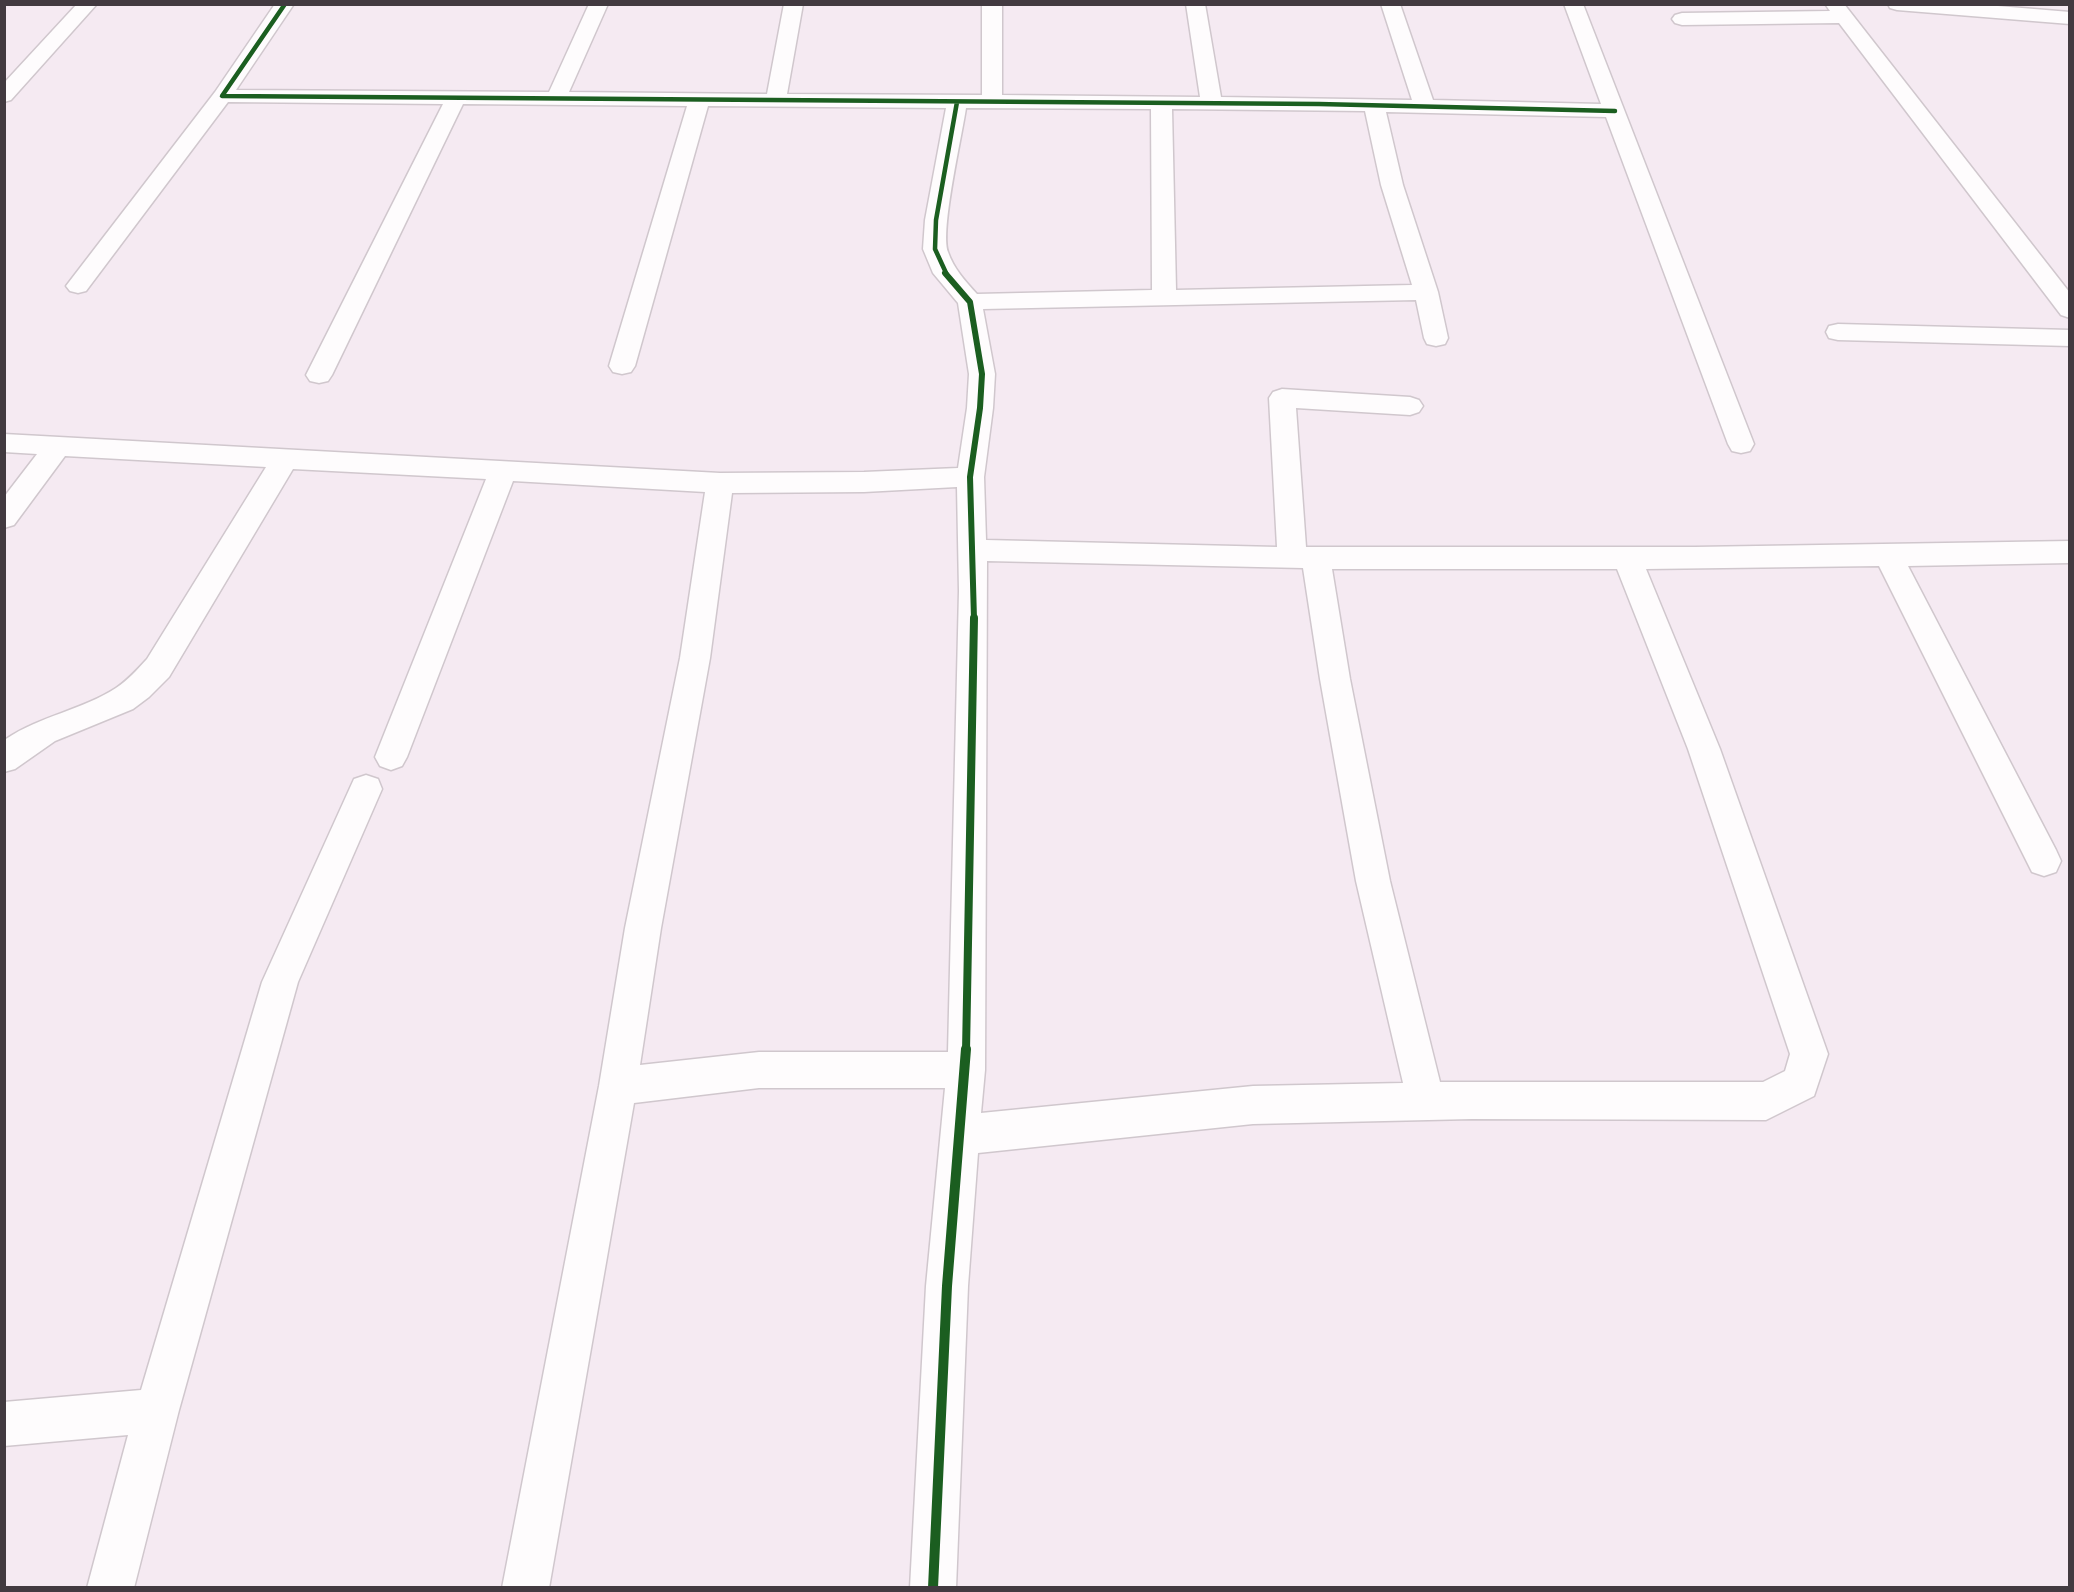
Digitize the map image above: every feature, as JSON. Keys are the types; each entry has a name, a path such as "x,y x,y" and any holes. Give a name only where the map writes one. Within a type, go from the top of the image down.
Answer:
{"street":[{"path":"4,96 88,4"},
{"path":"78,286 222,96 285,4"},
{"path":"556,99 599,4"},
{"path":"776,100 794,4"},
{"path":"992,4 992,102"},
{"path":"1195,4 1212,104"},
{"path":"1390,4 1424,106"},
{"path":"1573,4 1741,444"},
{"path":"1897,4 2070,18"},
{"path":"1682,19 1839,11 2070,310"},
{"path":"222,96 1374,105 1615,111"},
{"path":"319,375 456,98"},
{"path":"622,366 699,100"},
{"path":"933,1587 947,1286 966,1070 974,591 970,477 980,408 982,374 970,302 945,273 935,249 936,220 957,102"},
{"path":"1161,103 1164,298"},
{"path":"1374,105 1392,185 1426,292 1436,338"},
{"path":"970,302 1426,292"},
{"path":"1838,332 2070,338"},
{"path":"1410,406 1282,399 1304,558 1335,679 1373,881 1426,1101"},
{"path":"4,443 720,483 864,482 970,477"},
{"path":"4,518 58,446"},
{"path":"4,759 20,744 44,730 116,703 136,690 158,668 285,459"},
{"path":"392,757 503,471"},
{"path":"525,1587 618,1086 643,928 695,658 720,483"},
{"path":"973,550 1304,558 1627,559 1889,557 2070,552"},
{"path":"1889,557 2044,861"},
{"path":"961,1135 1253,1105 1426,1101 1766,1101 1801,1083 1809,1054 1704,749 1627,559"},
{"path":"110,1587 157,1410 280,982 366,789"},
{"path":"618,1086 759,1070 966,1070"},
{"path":"4,1424 157,1410"}],"cycle path":[{"path":"285,4 222,96 1319,104 1615,111"},
{"path":"933,1588 947,1286 966,1070 974,591 970,477 980,408 982,374 970,302 945,273 935,249 936,220 957,102"}]}
